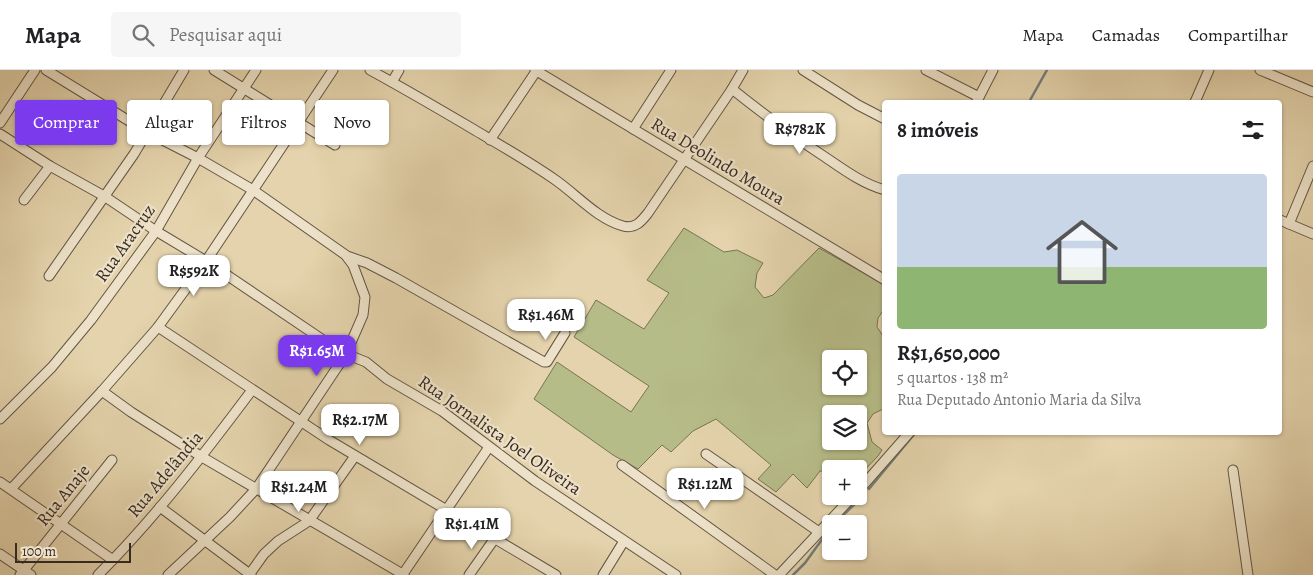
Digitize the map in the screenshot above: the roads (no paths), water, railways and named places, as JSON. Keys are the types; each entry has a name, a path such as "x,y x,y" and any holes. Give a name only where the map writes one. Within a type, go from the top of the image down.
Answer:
{"street":[{"path":"0,123 35,70"},
{"path":"46,70 127,120"},
{"path":"166,100 184,70"},
{"path":"214,70 263,100"},
{"name":"Rua Aracruz","path":"0,419 52,367 91,320 156,231 198,158 256,70"},
{"path":"305,112 333,70"},
{"path":"370,70 555,179 576,197 608,219 622,226 633,227 640,223 648,213 732,90 743,70"},
{"path":"392,82 399,70"},
{"path":"490,140 536,70"},
{"name":"Rua Deolindo Moura","path":"536,70 882,278"},
{"path":"634,129 672,70"},
{"path":"802,70 858,105 882,117"},
{"path":"926,70 978,100 993,70"},
{"path":"1196,100 1209,70"},
{"path":"1260,70 1313,92"},
{"path":"732,90 777,125 835,164 863,182 882,189"},
{"name":"Rua Jornalista Joel Oliveira","path":"0,134 50,166 104,196 156,231 206,261 323,340 346,354 366,362 387,379 442,411 535,481 676,575"},
{"path":"49,276 139,145"},
{"path":"172,145 253,190 347,256 367,263 396,278 546,363 565,333"},
{"path":"11,489 102,391 158,327 206,261 283,145"},
{"path":"24,200 50,166"},
{"path":"1289,224 1313,166"},
{"path":"1282,221 1313,234"},
{"path":"168,575 205,541 256,489 346,354 362,315 365,297 353,265 347,256"},
{"path":"158,327 355,456 495,538 545,572 556,575"},
{"name":"Rua Adelândia","path":"98,575 160,507 202,457 252,390"},
{"path":"102,391 131,412 202,457 403,575 489,447"},
{"path":"867,481 907,435"},
{"path":"706,454 819,532"},
{"path":"160,507 250,575 264,554 278,541 309,521 355,456"},
{"name":"Rua Anaje","path":"25,573 112,460"},
{"path":"622,465 775,575"},
{"path":"1233,470 1248,575"},
{"path":"0,482 113,560"},
{"path":"779,575 844,505"},
{"path":"469,575 495,538"},
{"path":"603,575 624,541"},
{"path":"0,554 25,573"}],"waterway":[{"path":"1030,100 1047,70"},
{"path":"869,489 914,435"},
{"path":"843,515 854,505"},
{"path":"793,575 805,563 822,539"}]}
